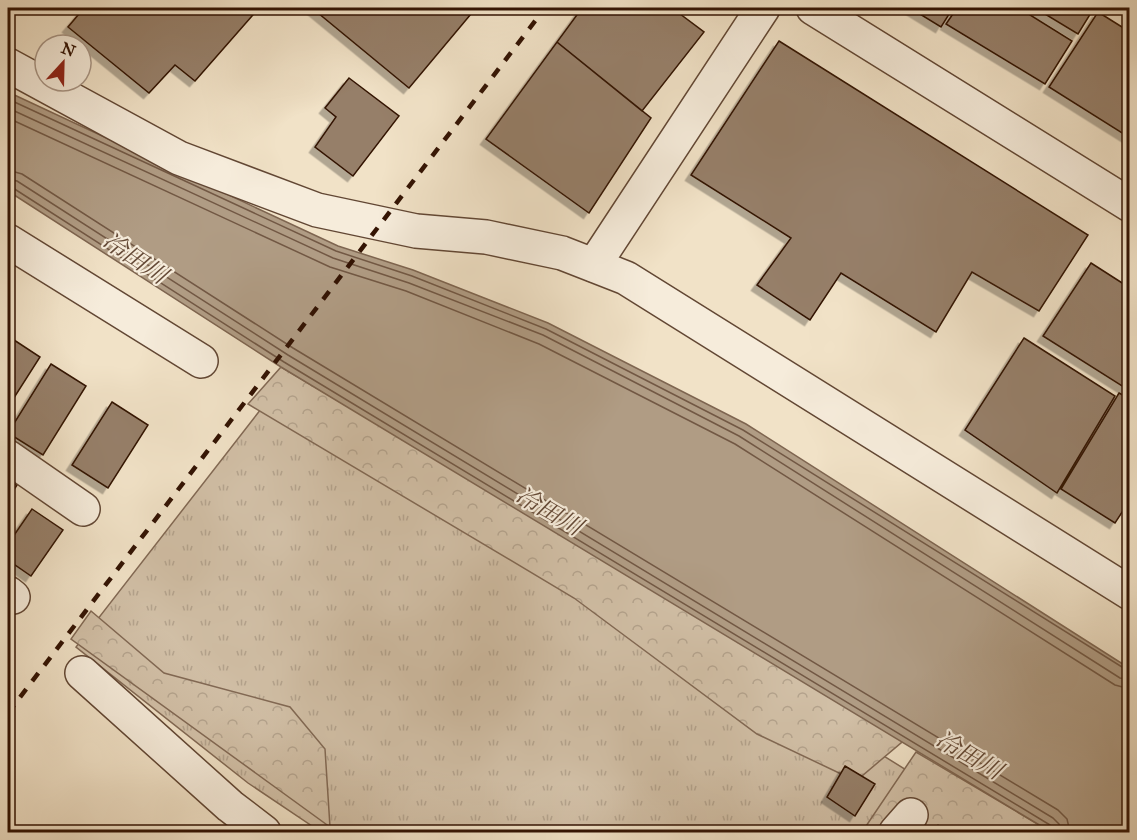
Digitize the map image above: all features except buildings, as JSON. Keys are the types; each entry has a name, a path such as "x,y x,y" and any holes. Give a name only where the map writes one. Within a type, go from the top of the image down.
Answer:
{"street":[{"path":"594,265 763,8"},
{"path":"813,8 1130,205"},
{"path":"8,65 179,158 316,210 416,231 486,237 562,253 626,278 1130,593"},
{"path":"8,241 201,361"},
{"path":"8,457 82,509"},
{"path":"82,673 248,828"}],"green space":[{"path":"281,367 908,737 856,781 757,734 574,598 248,404"},
{"path":"282,382 1006,832 321,832 248,783 76,647"},
{"path":"91,611 164,673 290,707 325,749 330,827 71,639"},
{"path":"916,752 1051,832 949,832 938,825 933,832 862,832"}],"water":[{"name":"冷田川","path":"8,92 338,246 413,270 548,323 746,424 1129,668 1129,832 1051,832 281,367 8,191"}],"railway":[{"path":"8,713 545,8"}]}
